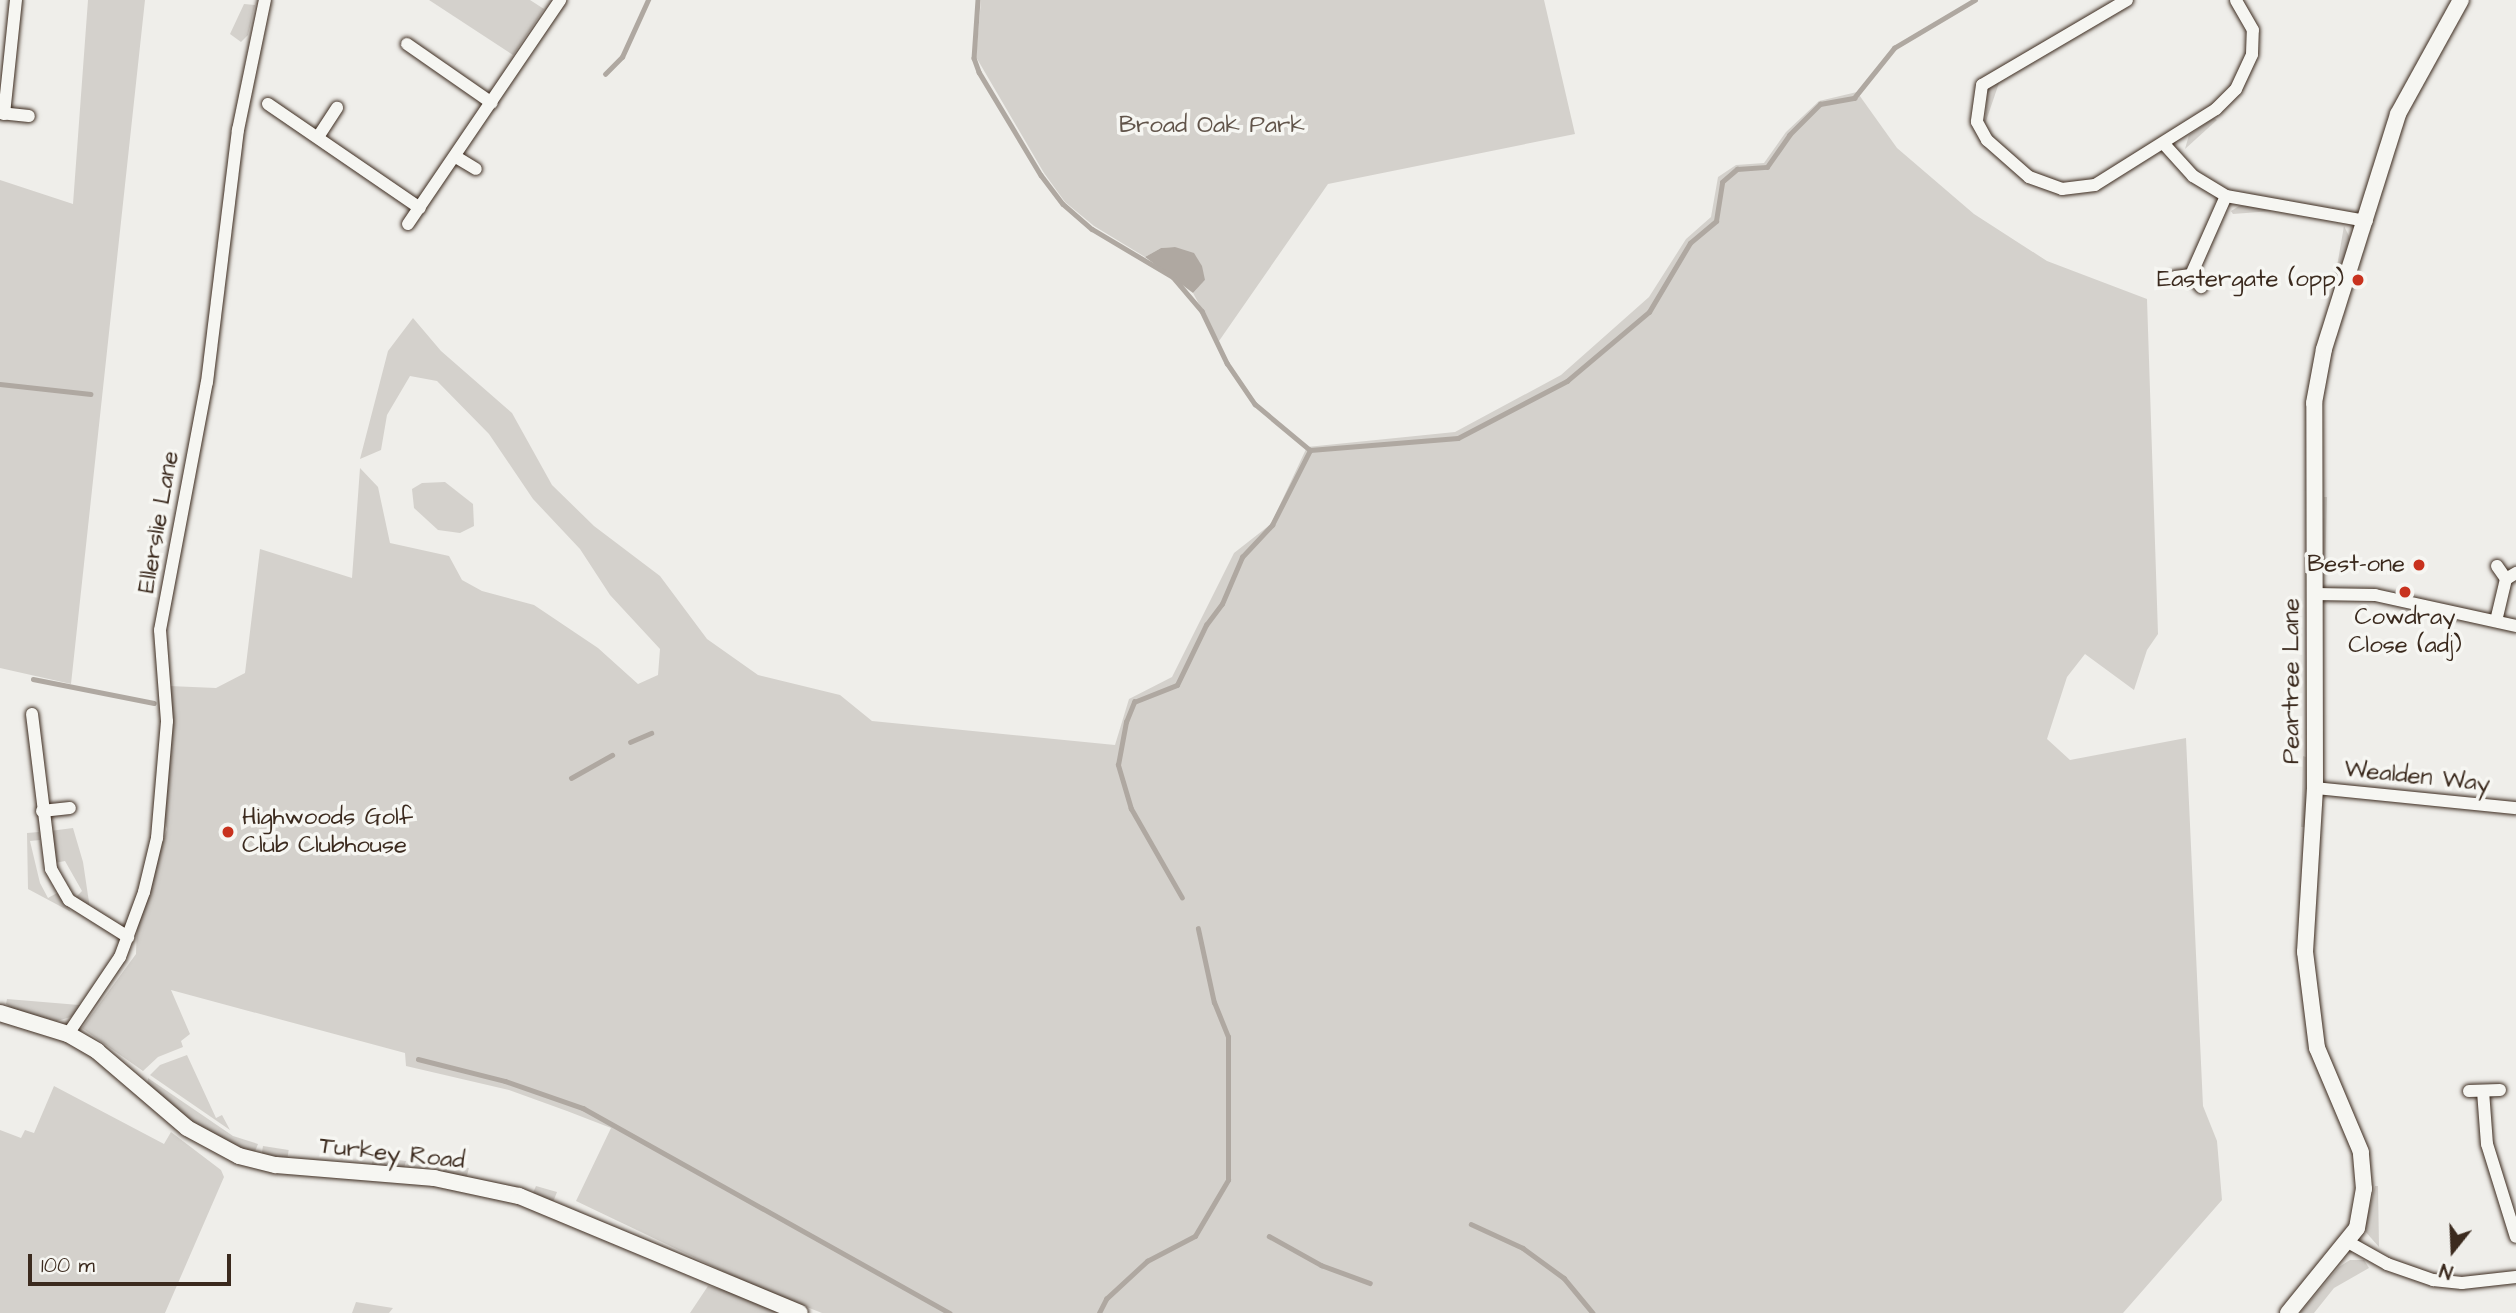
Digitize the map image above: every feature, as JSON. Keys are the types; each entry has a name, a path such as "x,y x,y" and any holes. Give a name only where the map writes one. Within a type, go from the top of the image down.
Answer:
{"street":[{"path":"16,0 2,113 29,116"},
{"name":"Ellerslie Lane","path":"68,1034 111,973 128,937 144,892 160,820 167,721 160,630 207,382 237,130 265,0"},
{"path":"408,224 560,0"},
{"path":"2127,0 1982,85 1977,122 1986,140 2029,177 2062,189 2095,185 2216,109 2236,89 2247,69 2253,30 2236,0"},
{"name":"Peartree Lane","path":"2288,1313 2348,1242 2363,1207 2364,1166 2328,1079 2312,1022 2305,952 2315,788 2314,403 2325,349 2367,221 2398,114 2461,0"},
{"path":"407,44 492,103"},
{"path":"268,104 420,208"},
{"path":"318,137 337,108"},
{"path":"2164,144 2193,176 2226,196 2367,221"},
{"path":"456,156 476,169"},
{"path":"2191,275 2226,196"},
{"path":"2175,277 2191,275"},
{"path":"2191,275 2201,287"},
{"path":"2496,621 2511,576 2497,566"},
{"path":"2315,594 2375,596 2516,626"},
{"path":"32,714 51,869 58,885 81,910 128,937"},
{"name":"Wealden Way","path":"2315,788 2516,808"},
{"path":"42,811 70,808"},
{"name":"Turkey Road","path":"0,1013 68,1034 97,1051 187,1128 239,1156 276,1165 434,1178 519,1196 800,1313"},
{"path":"2469,1091 2500,1090"},
{"path":"2483,1091 2487,1144 2516,1237"},
{"path":"2348,1242 2386,1264 2433,1280 2462,1283 2516,1277"}],"green space":[{"path":"88,0 145,0 71,684 0,668 0,180 73,204"},
{"path":"429,0 530,0 544,9 513,55"},
{"name":"Broad Oak Park","path":"981,0 1544,0 1575,134 1328,184 1219,341 1193,293 1205,280 1175,247 1161,248 1145,257 1094,226 1065,202 1044,173 976,57"},
{"path":"244,4 255,5 248,35 241,42 230,34"},
{"path":"2001,77 1985,124 1988,87"},
{"path":"1857,92 1897,148 1974,214 2047,261 2147,299 2158,634 2147,650 2134,690 2085,654 2067,677 2047,739 2070,760 2186,738 2203,1106 2217,1141 2222,1200 2123,1313 822,1313 754,1286 576,1201 611,1128 567,1111 509,1090 406,1066 405,1053 171,990 190,1034 181,1041 183,1047 158,1057 143,1071 82,1028 136,954 137,925 167,829 164,819 171,752 169,686 216,688 245,673 260,549 352,578 360,468 378,487 390,543 449,556 462,580 482,591 534,605 598,648 638,684 658,675 660,649 610,595 580,549 533,499 489,434 437,381 410,376 387,415 381,450 360,459 388,351 413,318 441,351 512,413 552,485 594,526 660,576 707,639 758,675 840,695 872,721 1115,745 1129,699 1172,677 1234,553 1271,524 1307,447 1455,432 1561,375 1649,297 1686,239 1711,217 1718,177 1736,165 1764,163 1786,132 1819,101"},
{"path":"2214,118 2217,120 2185,149 2189,135"},
{"path":"2239,206 2272,211 2233,214 2231,211"},
{"path":"2344,226 2353,244 2331,301"},
{"path":"445,482 473,504 474,526 460,533 438,530 414,508 412,489 422,483"},
{"path":"2324,497 2327,497 2323,574"},
{"path":"2303,756 2306,757 2306,827 2301,827"},
{"path":"73,828 83,862 90,909 75,898 82,891 65,861 55,863 50,831"},
{"path":"39,832 40,840 30,841 40,883 48,898 57,893 71,912 28,889 27,833"},
{"path":"7,999 79,1005 84,1003 74,1016 57,1021 17,1012 6,1004"},
{"path":"187,1055 216,1118 222,1115 230,1130 150,1075 160,1065"},
{"path":"148,1078 233,1136 258,1144 254,1154 229,1146 189,1123 147,1085"},
{"path":"54,1086 164,1144 171,1132 221,1170 224,1177 165,1313 0,1313 0,1130 21,1138 25,1130 34,1133"},
{"path":"263,1146 289,1150 287,1158 262,1154"},
{"path":"374,1157 406,1161 403,1172 370,1169"},
{"path":"445,1165 469,1168 466,1179 442,1175"},
{"path":"536,1186 557,1192 553,1202 532,1195"},
{"path":"2375,1186 2378,1186 2379,1247 2364,1230"},
{"path":"2350,1260 2364,1260 2369,1268 2334,1288 2314,1313 2300,1313 2339,1267"},
{"path":"708,1286 732,1292 778,1313 690,1313"},
{"path":"356,1302 393,1308 389,1313 352,1313"}],"shaded area":[{"path":"1175,247 1194,253 1202,266 1205,280 1193,293 1145,257 1161,248"}],"waterway":[{"path":"605,74 622,57 648,0"},
{"path":"978,0 974,58 979,72 1041,175 1063,204 1092,229 1173,277 1202,311 1227,363 1255,404 1310,450"},
{"path":"1182,898 1131,809 1118,765 1126,722 1134,702 1177,685 1206,625 1222,604 1242,557 1272,525 1310,450 1458,438 1567,381 1649,312 1690,243 1716,221 1722,182 1737,169 1767,167 1789,135 1820,104 1854,98 1894,48 1975,0"},
{"path":"0,384 90,394"},
{"path":"33,679 154,703"},
{"path":"630,742 651,733"},
{"path":"571,778 612,755"},
{"path":"1099,1313 1106,1299 1147,1261 1195,1236 1228,1180 1228,1037 1214,1003 1198,929"},
{"path":"418,1059 505,1081 583,1108 950,1313"},
{"path":"1471,1224 1523,1248 1564,1278 1593,1313"},
{"path":"1269,1236 1321,1265 1370,1283"}],"place":[{"name":"Eastergate (opp)","path":"2358,280"},
{"name":"Best-one","path":"2419,565"},
{"name":"Cowdray Close (adj)","path":"2405,592"},
{"name":"Highwoods Golf Club Clubhouse","path":"228,832"}]}
